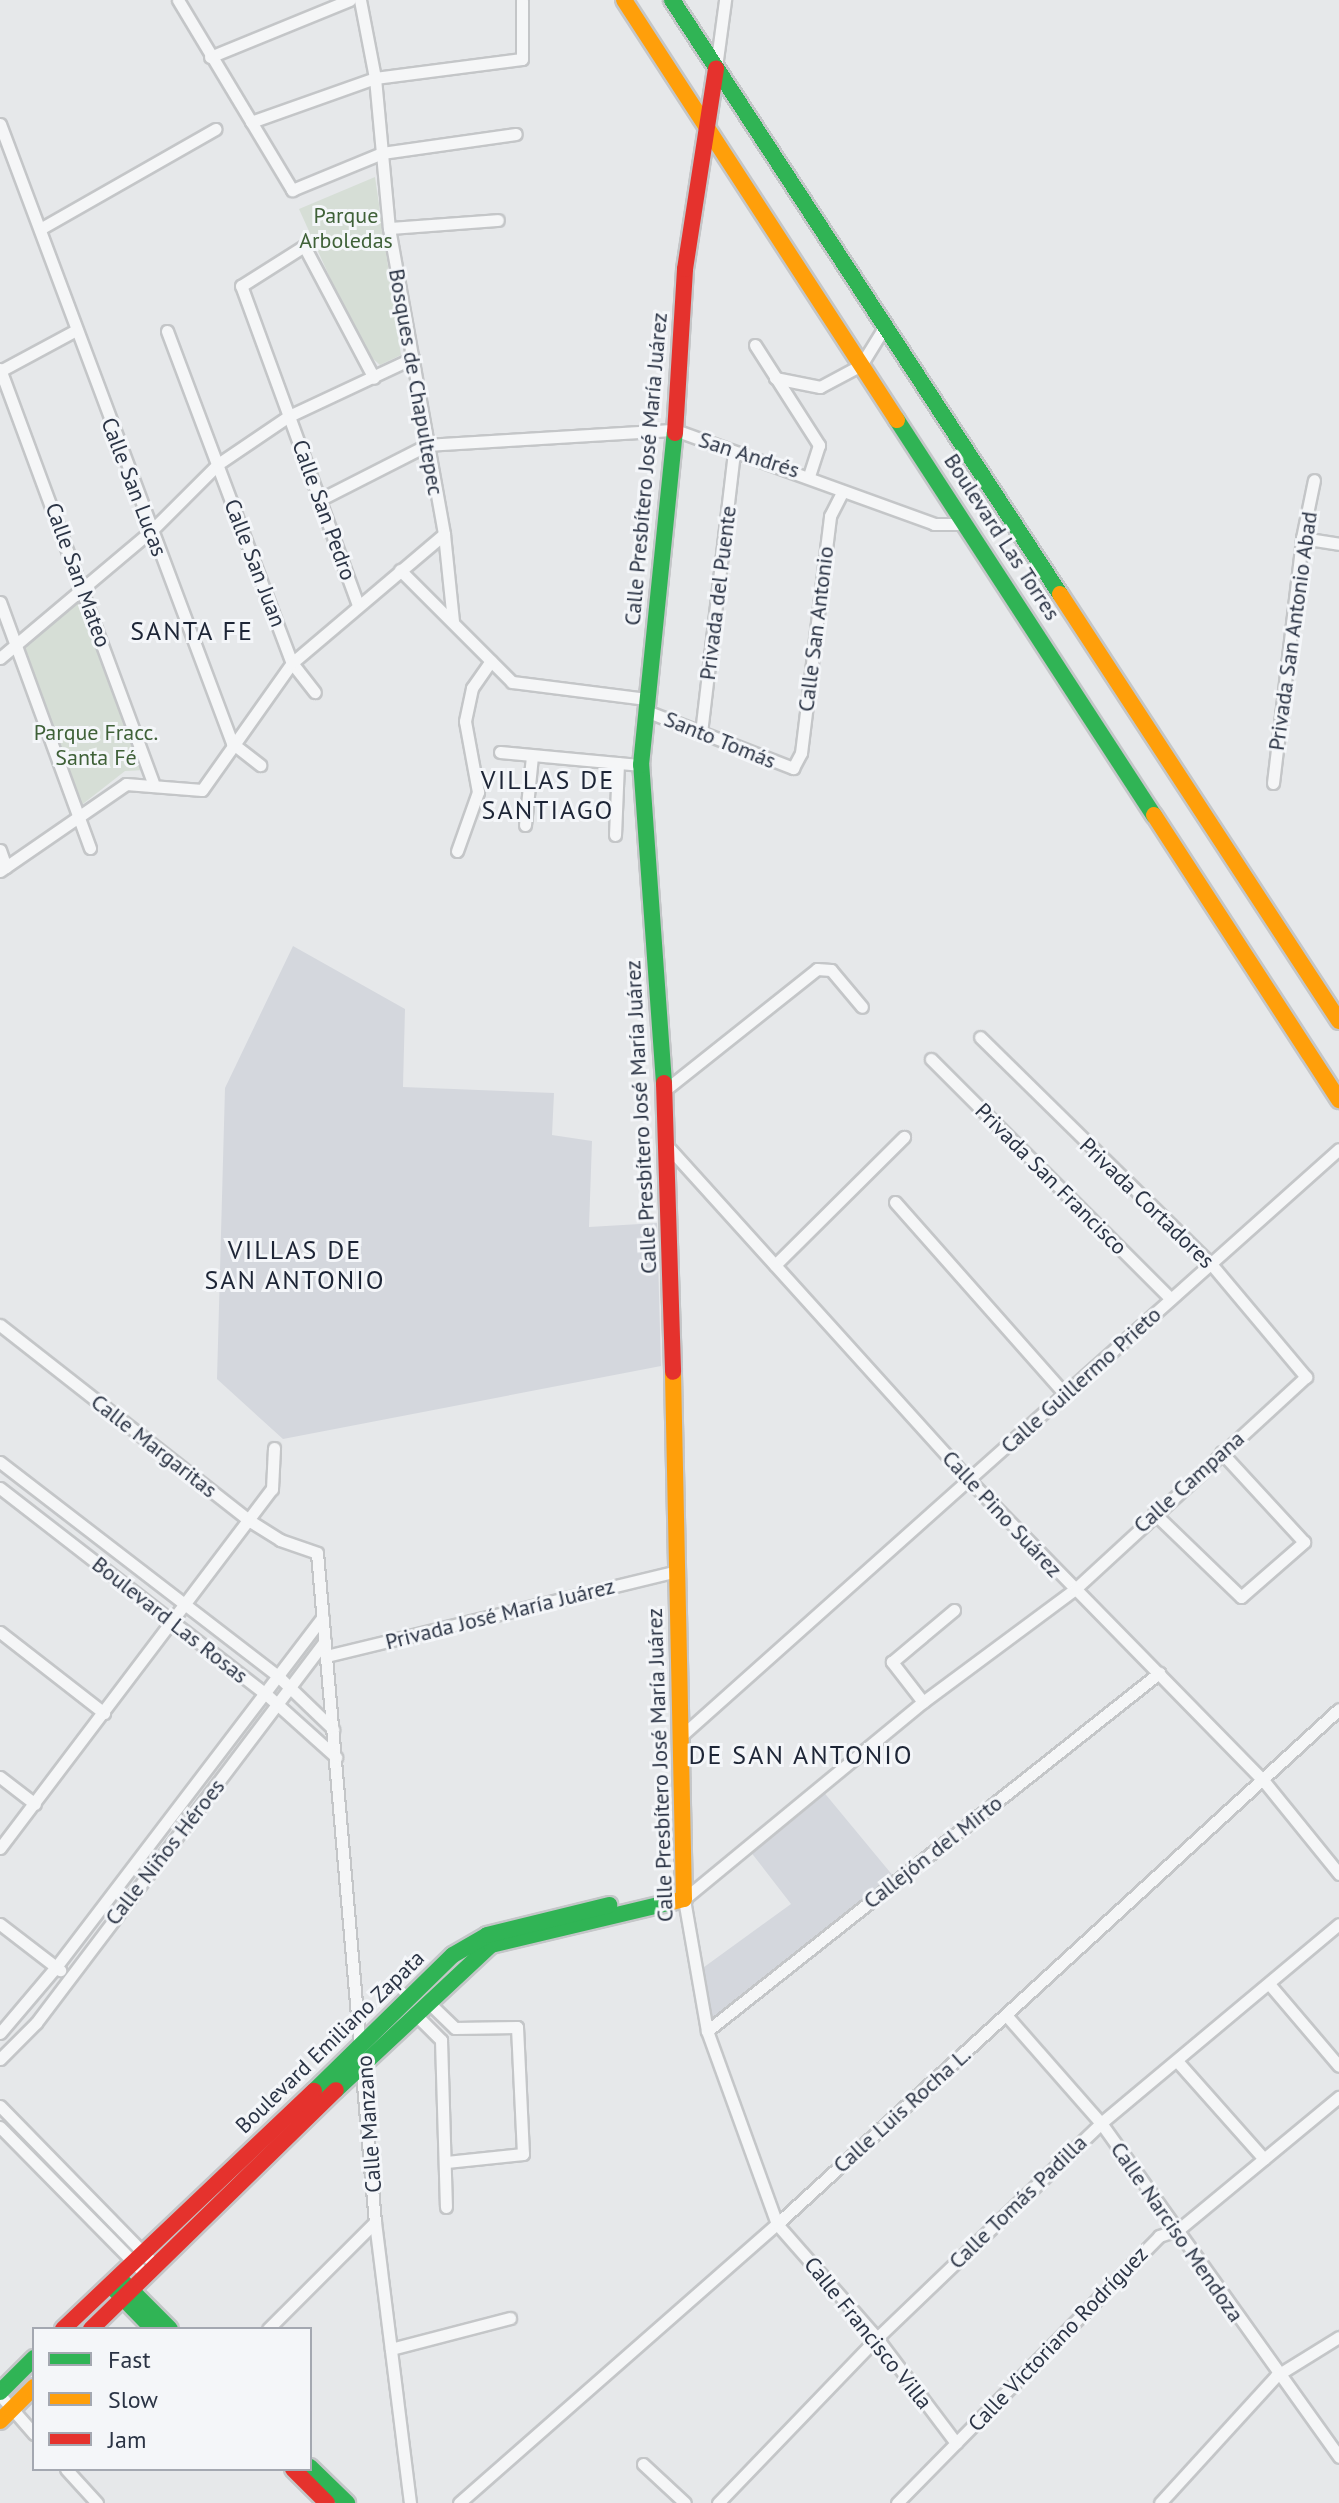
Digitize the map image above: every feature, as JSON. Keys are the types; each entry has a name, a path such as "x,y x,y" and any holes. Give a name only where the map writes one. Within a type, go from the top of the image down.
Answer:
{"street":[{"path":"178,0 292,190 382,153 516,134"},
{"path":"210,57 350,0"},
{"name":"Bosques de Chapultepec","path":"360,0 375,78 389,228 444,534 453,621"},
{"path":"251,122 375,78 522,59 522,0"},
{"name":"Boulevard Las Torres","path":"624,0 705,125 866,357 967,524 1339,1100"},
{"name":"Boulevard Las Torres","path":"672,0 713,84 882,331 1339,1021"},
{"name":"Calle Presbítero José María Juárez","path":"725,0 685,269 675,430 641,765 669,1148 674,1572 684,1893 707,2031 777,2224"},
{"name":"Calle San Lucas","path":"1,129 232,743"},
{"path":"40,229 215,129"},
{"path":"389,228 498,220"},
{"name":"Calle San Pedro","path":"358,605 241,286 304,246 374,378"},
{"path":"0,370 76,330"},
{"name":"Calle San Juan","path":"167,331 292,663 315,692"},
{"path":"775,378 820,387 866,357 882,331"},
{"path":"755,345 819,445 809,475"},
{"path":"0,658 151,531 218,464 289,416 413,358"},
{"name":"Calle San Mateo","path":"0,370 153,782"},
{"name":"San Andrés","path":"427,445 675,430 734,453 809,475 842,492 934,524 967,524"},
{"path":"321,499 427,445"},
{"name":"Privada del Puente","path":"701,733 734,453"},
{"name":"Privada San Antonio Abad","path":"1273,783 1302,538 1314,480"},
{"name":"Calle San Antonio","path":"793,768 801,753 830,516 842,492"},
{"path":"0,850 3,869 75,816 126,784 153,782 202,790 232,743 292,663 444,534"},
{"path":"1302,538 1339,544"},
{"name":"Santo Tomás","path":"400,570 512,682 647,705 701,733 793,768"},
{"path":"0,602 75,816 90,848"},
{"path":"457,851 478,792 465,721 472,688 491,661"},
{"path":"232,743 260,765"},
{"path":"500,752 641,765"},
{"path":"525,825 532,756"},
{"path":"615,835 618,763"},
{"path":"665,1090 817,969 831,970 862,1007"},
{"name":"Privada Cortadores","path":"980,1037 1212,1265 1306,1377"},
{"name":"Privada San Francisco","path":"931,1059 1171,1299"},
{"path":"775,1265 904,1137"},
{"name":"Calle Pino Suárez","path":"669,1148 969,1480 1263,1780 1339,1874"},
{"name":"Calle Guillermo Prieto","path":"678,1738 1339,1149"},
{"path":"895,1202 1063,1392"},
{"name":"Calle Margaritas","path":"0,1325 250,1521 280,1540 317,1553"},
{"name":"Calle Campana","path":"684,1893 923,1702 1074,1590 1154,1513 1306,1377"},
{"path":"0,1848 272,1489 274,1448"},
{"path":"1154,1513 1241,1597 1304,1542 1221,1452"},
{"name":"Boulevard Las Rosas","path":"0,1462 280,1678 333,1729"},
{"name":"Boulevard Las Rosas","path":"0,1488 267,1695 336,1757"},
{"name":"Calle Manzano","path":"317,1553 364,2056 375,2222 410,2503"},
{"name":"Privada José María Juárez","path":"326,1656 674,1572"},
{"path":"923,1702 892,1662 954,1610"},
{"name":"Calle Niños Héroes","path":"0,2033 56,1967 280,1678 323,1617"},
{"path":"0,1632 104,1713"},
{"name":"Calle Niños Héroes","path":"0,2059 36,2023 69,1976 293,1689 325,1641"},
{"name":"Callejón del Mirto","path":"707,2031 1159,1673"},
{"name":"Calle Luis Rocha L.","path":"459,2503 777,2224 1339,1709"},
{"path":"0,1777 35,1804"},
{"name":"Boulevard Emiliano Zapata","path":"65,2327 136,2256 491,1945 684,1893"},
{"name":"Boulevard Emiliano Zapata","path":"93,2327 364,2056 453,1955 487,1935 684,1893"},
{"path":"0,1924 69,1976"},
{"name":"Calle Tomás Padilla","path":"718,2503 877,2338 1101,2123 1270,1985 1339,1924"},
{"path":"1270,1985 1339,2066"},
{"path":"428,2002 455,2028"},
{"path":"415,2014 441,2040 446,2207"},
{"name":"Calle Narciso Mendoza","path":"1006,2015 1101,2123 1178,2230 1276,2376 1339,2457"},
{"path":"441,2040 455,2028 517,2027 523,2154 446,2162"},
{"path":"1177,2061 1264,2159"},
{"name":"Calle Victoriano Rodríguez","path":"897,2503 1159,2236 1178,2230 1339,2097"},
{"path":"0,2106 136,2256"},
{"path":"0,2127 150,2270"},
{"path":"270,2327 375,2222"},
{"name":"Calle Francisco Villa","path":"777,2224 877,2338 956,2443"},
{"path":"113,2279 152,2327"},
{"path":"126,2293 168,2327"},
{"path":"391,2349 510,2318"},
{"path":"1160,2503 1276,2376 1339,2337"},
{"path":"32,2360 0,2394 6,2415 32,2433"},
{"path":"6,2415 32,2389"},
{"path":"643,2464 685,2503"},
{"path":"312,2469 347,2503"},
{"path":"68,2471 97,2503"},
{"path":"295,2471 327,2503"}],"shaded area":[{"path":"293,946 405,1009 403,1087 554,1093 552,1135 592,1141 589,1227 657,1223 661,1366 283,1439 217,1379 225,1088"},
{"path":"822,1790 894,1877 713,2018 700,1970 791,1904 750,1851"}],"green space":[{"name":"Parque Arboledas","path":"375,177 401,355 380,365 362,349 299,209"},
{"name":"Parque Fracc. Santa Fé","path":"81,600 145,770 125,771 79,807 22,647"}],"traffic: fast":[{"path":"672,0 1060,594"},
{"path":"897,420 1154,815"},
{"path":"664,1083 641,765 675,433"},
{"path":"336,2090 491,1945 672,1902"},
{"path":"314,2091 453,1955 487,1935 609,1905"},
{"path":"123,2282 168,2327"},
{"path":"115,2290 151,2327"},
{"path":"0,2392 32,2360"},
{"path":"312,2469 347,2503"}],"traffic: slow":[{"path":"624,0 897,420"},
{"path":"1060,594 1339,1021"},
{"path":"1154,815 1339,1100"},
{"path":"672,1902 684,1899 673,1372"},
{"path":"0,2421 32,2389"}],"traffic: jam":[{"path":"675,433 685,269 716,68"},
{"path":"664,1083 673,1372"},
{"path":"93,2327 336,2090"},
{"path":"65,2327 314,2091"},
{"path":"295,2471 327,2503"}],"district":[{"name":"SANTA FE","path":"192,631"},
{"name":"VILLAS DE SANTIAGO","path":"548,795"},
{"name":"VILLAS DE SAN ANTONIO","path":"295,1265"},
{"name":"DE SAN ANTONIO","path":"801,1755"}]}
